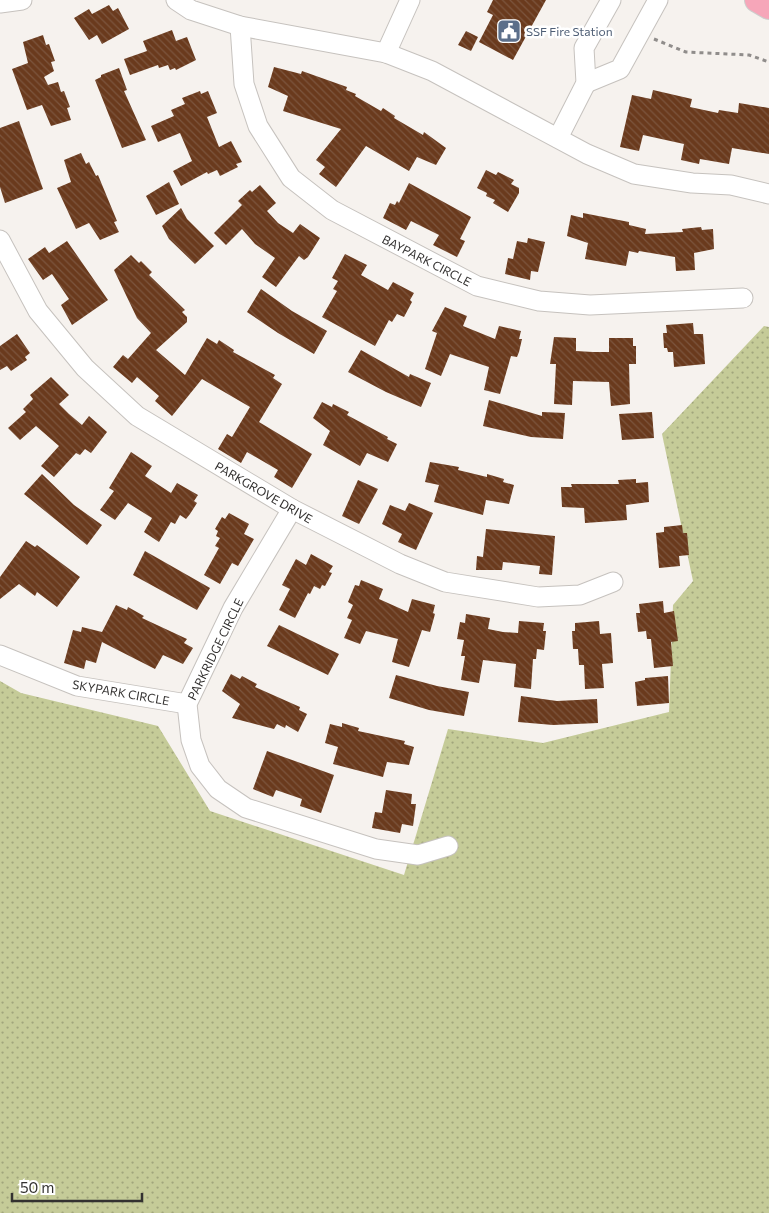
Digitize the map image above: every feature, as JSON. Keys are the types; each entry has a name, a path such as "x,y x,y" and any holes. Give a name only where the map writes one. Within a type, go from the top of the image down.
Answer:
{"main road":[{"path":"757,0 769,6"}],"street":[{"path":"0,3 22,0"},
{"path":"176,0 191,10 240,26 386,53 432,71 608,164 634,174 692,183 731,185 769,194"},
{"path":"386,53 410,0"},
{"path":"558,138 586,83 584,48 611,0"},
{"path":"586,83 620,69 658,0"},
{"name":"BAYPARK CIRCLE","path":"240,26 244,84 258,126 291,178 332,210 477,286 539,301 590,305 743,298"},
{"name":"PARKGROVE DRIVE","path":"0,240 38,311 85,368 137,416 292,509 400,564 445,582 538,597 580,594 613,582"},
{"name":"PARKRIDGE CIRCLE","path":"292,509 233,608 187,704 191,740 200,766 218,789 246,808 376,849 418,855 448,846"},
{"name":"SKYPARK CIRCLE","path":"0,655 77,686 187,704"}],"path":[{"path":"640,33 686,52 749,55 769,62"}],"green space":[{"path":"764,326 769,327 769,1213 0,1213 0,681 21,693 158,726 210,811 404,875 448,729 543,743 669,712 673,605 693,581 662,434"}],"building":[{"name":"SSF Fire Station","path":"493,0 546,0 513,60 479,42 493,15 487,12"},
{"path":"109,5 113,11 118,8 129,29 102,44 97,35 89,40 74,18 89,9 92,14"},
{"path":"172,30 176,41 187,37 196,60 176,70 175,68 170,70 168,65 159,68 158,65 130,75 124,59 147,51 143,41"},
{"path":"466,31 478,37 471,51 458,45"},
{"path":"43,35 46,45 49,44 55,61 51,62 54,71 44,77 48,85 58,82 61,92 64,91 70,107 67,108 71,120 51,126 42,105 27,110 12,69 28,63 23,42"},
{"path":"274,67 301,74 302,71 347,87 346,90 356,94 355,96 381,111 383,108 395,116 394,118 423,135 424,132 446,148 436,165 417,157 409,171 366,146 336,187 319,174 325,167 316,160 341,129 283,111 288,96 268,87"},
{"path":"119,68 127,90 124,91 146,140 122,148 95,80 101,77 101,75"},
{"path":"653,90 692,99 690,107 718,113 719,110 738,113 739,103 769,108 769,154 732,148 729,164 700,159 699,164 681,160 684,144 643,135 639,151 620,147 632,95 651,99"},
{"path":"200,91 201,94 208,91 217,113 207,117 219,147 231,141 242,162 236,164 238,167 220,176 217,170 208,174 207,172 181,186 173,171 192,161 180,133 158,142 151,126 174,116 171,110 185,104 182,98"},
{"path":"19,121 43,189 5,203 0,187 0,128"},
{"path":"81,153 86,164 89,162 96,176 98,175 117,221 114,222 119,232 100,240 89,223 76,229 57,188 71,182 64,160"},
{"path":"486,170 496,175 498,172 514,180 511,184 519,188 519,193 508,212 493,203 495,200 486,196 487,193 477,188"},
{"path":"169,182 179,204 156,215 146,196"},
{"path":"409,183 471,217 460,239 465,241 457,257 433,245 439,235 411,221 406,230 383,218 390,203 395,205 397,201 399,203"},
{"path":"260,185 276,203 267,211 278,223 293,233 300,224 320,238 308,257 304,260 299,256 276,287 262,277 275,258 255,244 242,229 226,245 214,233 242,205 238,201 250,190 252,192"},
{"path":"181,208 187,219 214,246 195,264 169,239 162,226"},
{"path":"583,213 629,222 629,225 646,229 645,234 683,232 682,229 701,227 702,230 713,229 714,249 694,253 695,270 676,271 675,257 639,251 638,253 629,251 626,266 585,259 588,243 567,236 571,215 583,218"},
{"path":"528,238 545,242 538,272 531,271 530,280 505,274 508,258 513,259 517,241 527,243"},
{"path":"67,241 108,300 72,325 61,305 69,299 52,274 43,280 28,259 45,247 49,253"},
{"path":"345,254 367,265 361,275 388,290 393,282 414,293 410,300 412,302 404,317 397,314 392,322 389,320 375,346 322,317 337,291 333,289 338,281 332,278"},
{"path":"131,255 139,263 141,261 152,272 149,275 185,310 182,312 187,317 187,322 156,350 185,375 207,338 217,344 219,340 234,350 233,352 275,375 273,378 282,384 259,422 312,454 292,488 274,477 278,470 247,452 241,463 218,449 227,434 232,437 250,407 202,379 172,416 155,401 159,396 137,377 132,383 113,367 123,355 128,359 151,333 137,318 114,270"},
{"path":"261,289 292,311 327,331 314,354 247,312"},
{"path":"445,307 467,316 463,326 495,339 499,326 521,331 519,339 522,339 519,352 517,357 511,356 500,394 484,390 489,367 450,354 441,376 425,369 437,333 432,331"},
{"path":"693,323 694,334 703,334 705,364 674,367 673,352 668,352 667,348 664,348 663,333 667,333 666,325"},
{"path":"17,334 30,353 25,357 27,360 11,371 7,366 0,370 0,346"},
{"path":"554,337 576,338 576,351 593,352 609,352 609,338 633,338 633,346 636,346 636,364 629,364 630,404 611,406 609,382 573,381 572,405 554,404 556,364 550,364"},
{"path":"361,350 409,377 410,374 431,383 421,407 386,392 348,372"},
{"path":"51,377 69,395 59,404 69,414 82,425 89,416 107,432 91,453 85,449 80,455 76,453 54,477 41,466 59,446 36,426 20,440 8,428 26,412 23,409 33,399 30,395"},
{"path":"489,400 542,416 542,412 565,413 563,439 531,437 483,426"},
{"path":"322,402 332,407 333,404 349,412 347,415 388,437 387,439 397,444 388,462 367,453 360,466 323,445 330,431 313,418"},
{"path":"652,412 654,438 622,440 619,414"},
{"path":"131,452 152,466 145,476 171,493 177,483 198,495 194,501 197,503 186,519 180,515 175,524 171,522 159,542 144,532 152,518 128,503 115,520 100,510 114,491 109,488"},
{"path":"430,462 459,467 458,470 487,477 487,474 504,479 503,482 514,485 509,504 486,500 483,515 434,502 439,485 425,482"},
{"path":"42,474 74,505 102,525 87,545 24,494"},
{"path":"636,479 636,483 648,482 649,502 626,505 627,520 585,523 584,508 562,507 561,487 572,487 571,484 619,484 618,480"},
{"path":"358,480 378,489 359,524 342,516"},
{"path":"409,503 433,513 416,550 398,542 402,534 382,524 390,505 405,511"},
{"path":"229,513 249,524 244,534 254,539 238,566 232,563 220,584 204,575 219,548 215,546 220,538 216,536 218,531 215,529 222,517 225,519"},
{"path":"682,525 683,533 687,533 689,555 679,556 680,566 659,568 656,533 664,532 664,527"},
{"path":"486,529 555,536 552,575 539,574 540,566 503,562 502,570 476,570 477,556 483,557"},
{"path":"26,541 35,547 37,545 80,577 57,607 37,592 35,596 19,584 0,599 0,577"},
{"path":"145,551 210,588 197,610 133,575"},
{"path":"311,554 333,566 329,572 332,573 325,586 322,585 320,589 314,586 310,594 308,593 295,618 279,610 290,589 282,585 296,559 306,565"},
{"path":"361,580 383,589 379,599 408,612 412,599 435,605 433,613 435,614 430,632 422,630 409,667 392,662 398,639 366,631 360,644 344,638 352,620 347,618 353,605 348,602 355,585 359,586"},
{"path":"663,601 664,613 674,611 678,641 671,642 673,666 654,668 651,639 647,639 646,631 638,632 636,613 640,613 639,604"},
{"path":"116,605 127,610 128,607 144,616 142,618 187,639 184,643 193,648 183,664 163,655 155,669 102,642 96,663 86,660 84,669 64,663 73,630 81,632 82,627 102,632"},
{"path":"466,614 490,618 488,629 503,632 518,633 519,621 544,623 543,631 546,631 544,650 537,649 536,659 533,659 531,689 514,687 516,664 483,660 479,683 461,680 465,656 461,656 464,640 457,639 460,622 465,623"},
{"path":"599,621 600,634 611,633 613,663 602,664 604,688 585,689 584,665 579,665 578,649 573,649 572,631 575,631 575,623"},
{"path":"279,625 339,654 328,675 267,646"},
{"path":"231,674 240,679 242,676 257,684 255,687 300,707 299,710 307,714 298,732 286,725 285,728 277,724 274,729 232,718 240,704 222,691"},
{"path":"396,675 469,692 464,716 429,710 389,698"},
{"path":"668,676 669,703 637,706 635,682 645,680 645,678"},
{"path":"521,696 557,701 597,699 598,723 553,725 518,722"},
{"path":"342,723 359,728 358,731 405,741 404,744 414,747 409,765 387,762 383,777 333,764 338,747 325,743 330,724 342,727"},
{"path":"267,751 334,775 321,813 300,806 302,799 276,790 273,797 253,789"},
{"path":"386,790 412,794 411,804 416,804 413,826 402,824 400,833 372,828 375,812 382,813"}],"place":[{"name":"SSF Fire Station","path":"509,31"}]}
